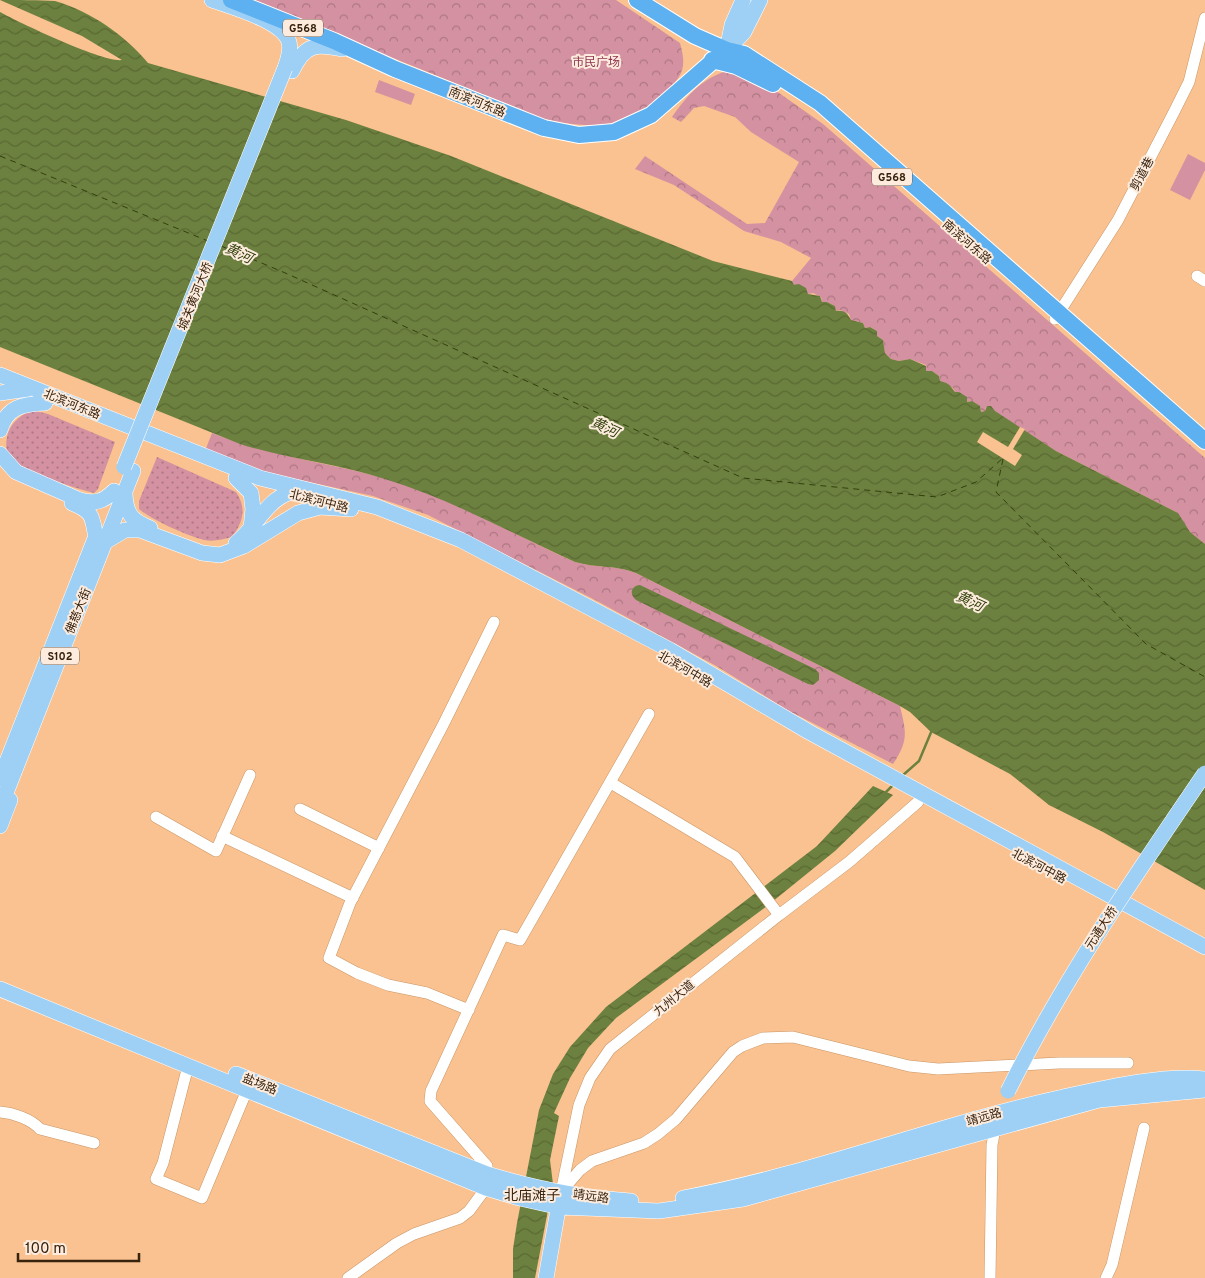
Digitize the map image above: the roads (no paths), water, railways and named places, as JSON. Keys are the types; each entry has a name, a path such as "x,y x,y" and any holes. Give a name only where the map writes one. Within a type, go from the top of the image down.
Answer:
{"highway":[{"name":"南滨河东路","path":"231,0 544,128 579,135 614,132 651,115 683,89 712,60 727,50"},
{"name":"南滨河东路","path":"637,0 695,36 727,50 744,54 820,103 1205,451"},
{"name":"南滨河东路","path":"712,60 724,62 755,74 809,106 1205,441"}],"main road":[{"path":"212,0 273,24 285,34 289,42 290,51 288,70"},
{"path":"727,50 732,25 743,0"},
{"path":"727,50 744,32 760,0"},
{"path":"288,70 309,48 317,46 342,48 373,59"},
{"name":"城关黄河大桥","path":"129,469 288,70"},
{"name":"北滨河东路","path":"0,375 41,397 142,437"},
{"path":"4,389 21,388 41,397"},
{"path":"0,430 8,413 41,397"},
{"name":"北滨河中路","path":"142,437 260,478 356,501 392,512 461,540 501,559 670,650 885,779"},
{"name":"北滨河中路","path":"142,437 236,478 278,493 351,509 403,525 497,566 1205,954"},
{"path":"0,454 16,472 80,500 91,503 101,501 119,492 128,515 135,522 198,547 217,550 254,532 310,509 330,507 351,509"},
{"path":"0,467 10,476 25,484 85,509 94,518 100,540 125,530 140,530 202,553 220,555 244,546 278,493"},
{"name":"佛慈大街","path":"0,808 38,696 129,469"},
{"path":"236,478 252,493 254,532"},
{"path":"260,478 278,493 304,490 318,493"},
{"path":"0,758 51,635 70,614"},
{"path":"0,826 70,645 70,614"},
{"name":"佛慈大街","path":"0,779 38,696"},
{"name":"元通大桥","path":"995,1129 1008,1091 1029,1049 1091,942 1205,772"},
{"name":"北滨河中路","path":"920,798 1162,922"},
{"path":"1162,922 1189,930 1205,939"},
{"path":"1162,922 1205,947"},
{"name":"盐场路","path":"0,980 486,1181"},
{"name":"盐场路","path":"0,990 247,1090 486,1181 520,1192 561,1199"},
{"name":"靖远路","path":"561,1199 659,1202 730,1189 1001,1112 1133,1083 1205,1079"},
{"name":"靖远路","path":"561,1199 659,1211 743,1199 1099,1100 1205,1090"},
{"path":"554,1278 561,1199"},
{"name":"九州大道","path":"546,1278 561,1199"}],"street":[{"name":"剪道巷","path":"1057,317 1118,220 1189,82 1205,18"},
{"path":"469,1010 426,993 380,982 328,958 353,898 494,622"},
{"path":"348,1278 376,1255 397,1243 414,1234 460,1218 469,1211 486,1181 487,1166 430,1101 431,1091 503,935 520,940 650,714"},
{"path":"156,818 216,851 250,775"},
{"path":"611,783 735,856 776,912"},
{"name":"九州大道","path":"561,1199 579,1105 590,1078 610,1049 776,912 849,862 920,798"},
{"path":"300,809 380,848"},
{"path":"222,836 353,898"},
{"name":"靖远路","path":"561,1199 580,1170 592,1161 644,1143 658,1134 676,1119 733,1052 754,1040 776,1036 792,1037 909,1066 938,1069 1059,1063 1128,1063"},
{"path":"188,1066 163,1163 156,1179 202,1198 247,1090"},
{"path":"0,1112 9,1112 35,1124 40,1129 94,1143"},
{"path":"1106,1278 1112,1265 1144,1128"},
{"path":"990,1278 992,1145 995,1129"}],"water":[{"name":"黄河","path":"0,0 55,1 68,5 106,25 129,43 148,63 346,120 451,156 713,261 792,281 794,285 799,284 806,288 808,294 820,296 822,302 835,306 836,311 844,312 851,320 863,323 865,328 870,327 877,331 877,336 883,340 885,353 891,359 899,361 910,359 926,366 926,371 932,371 939,376 940,381 949,385 955,392 959,392 967,397 967,402 972,401 980,406 981,412 985,411 987,406 991,406 995,411 1056,451 1178,513 1190,532 1205,544 1205,890 1103,832 1049,805 1010,774 931,732 910,712 900,706 636,573 628,570 575,562 434,496 410,487 349,469 276,454 240,444 0,347 0,12 81,49 112,59 122,60 82,36"},
{"path":"640,585 815,669 819,673 819,680 813,685 808,684 636,600 632,595 632,591"},
{"path":"873,786 893,795 835,851 767,906 616,1018 588,1048 570,1078 554,1113 559,1116 550,1160 553,1184 535,1278 513,1278 513,1249 517,1223 539,1110 553,1074 570,1047 606,1007 817,846"}],"waterway":[{"path":"902,776 919,761 932,730"},
{"path":"884,794 895,783"}],"district":[{"name":"北庙滩子","path":"532,1195"}],"park label":[{"name":"市民广场","path":"596,62"}]}
